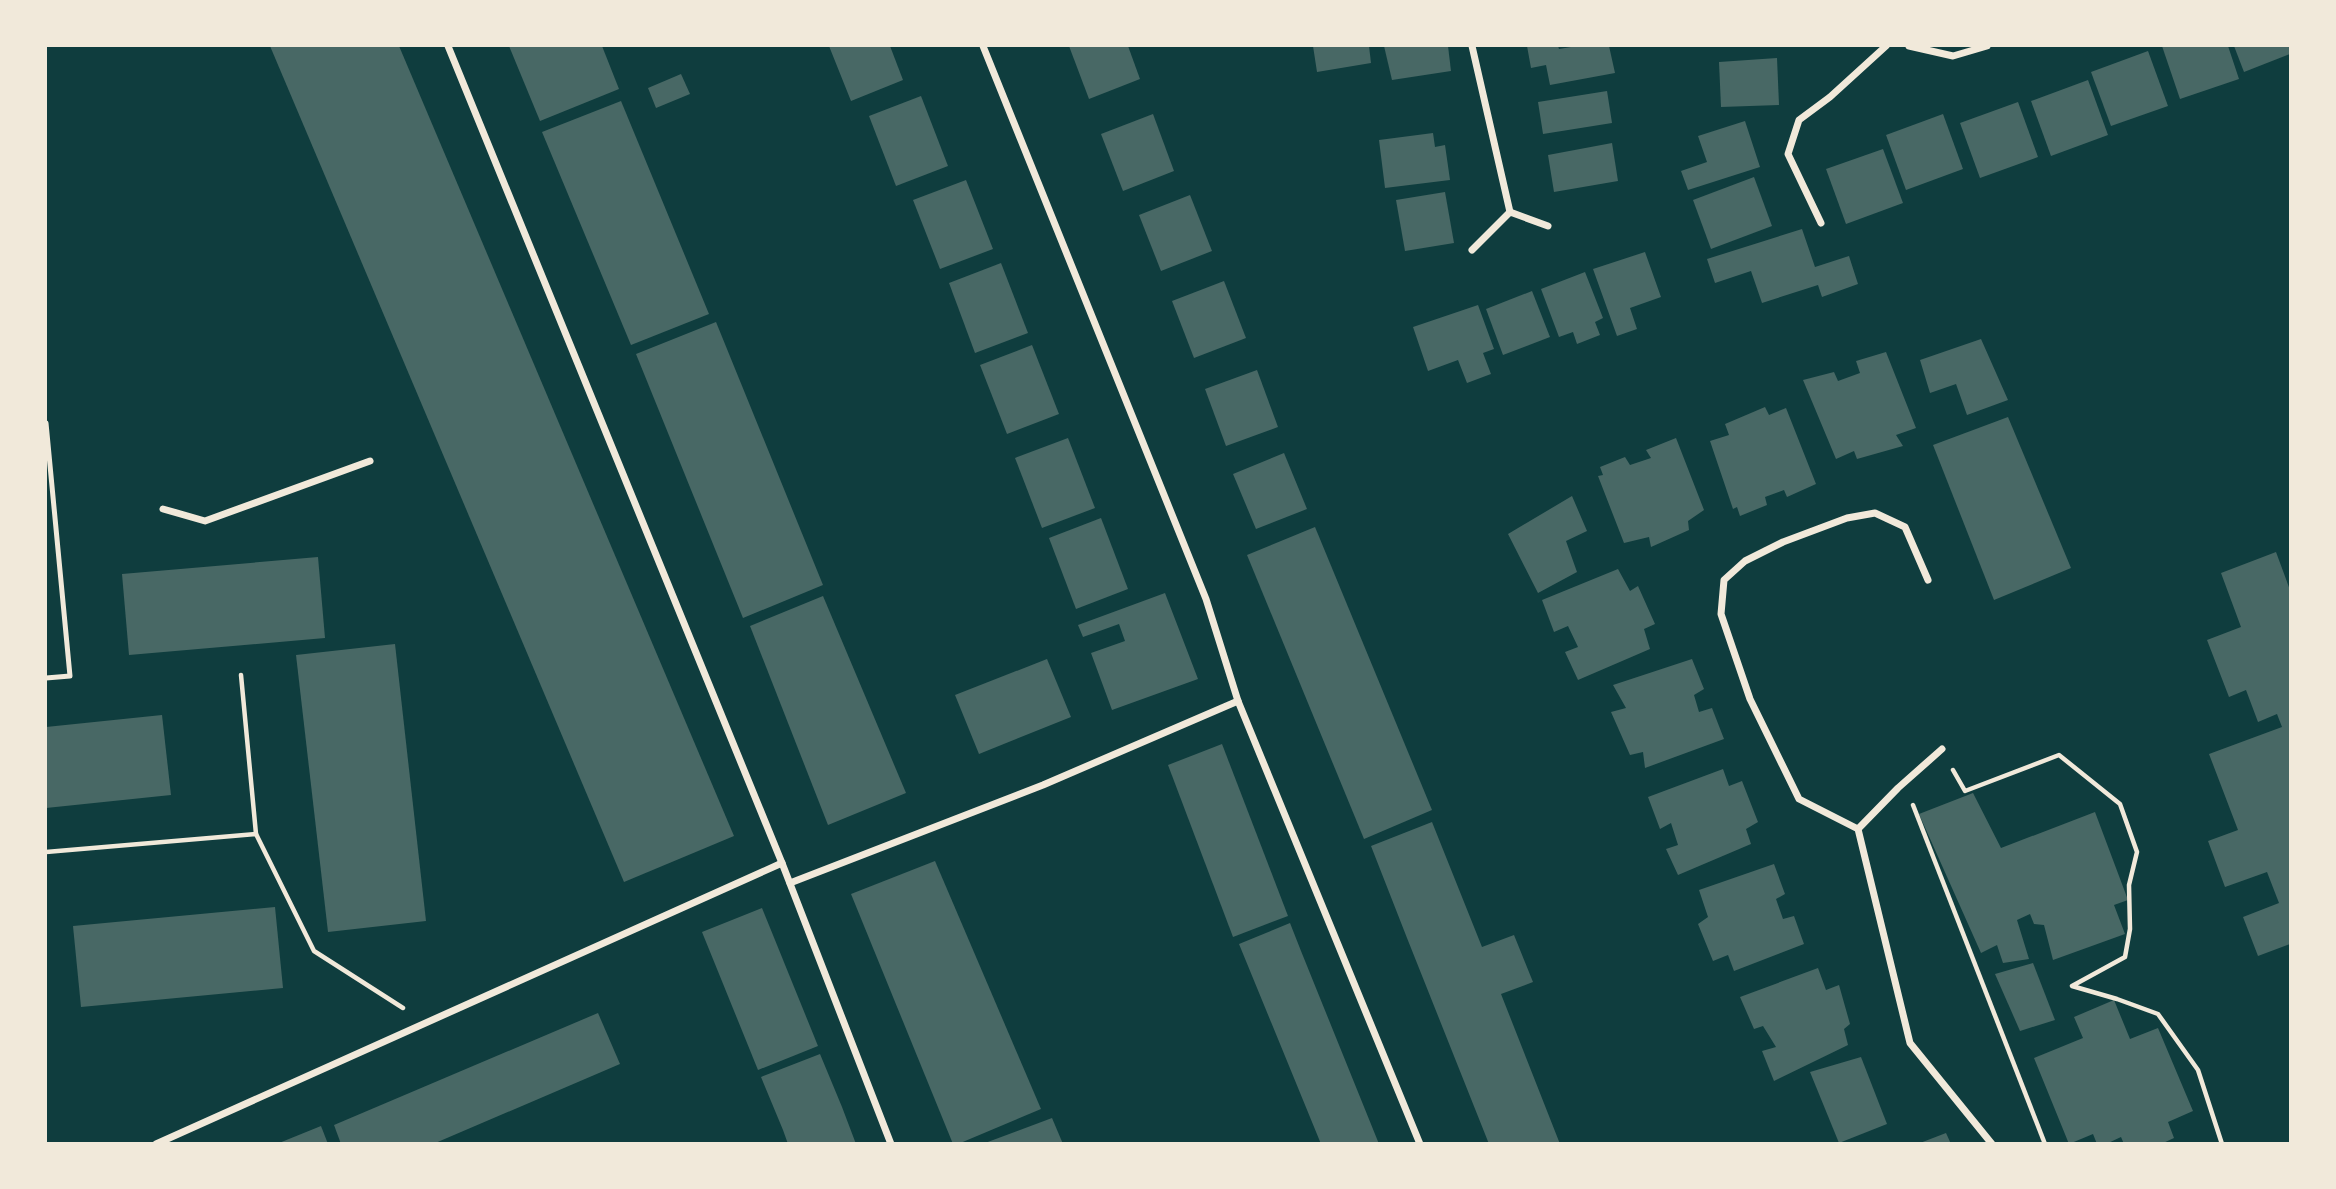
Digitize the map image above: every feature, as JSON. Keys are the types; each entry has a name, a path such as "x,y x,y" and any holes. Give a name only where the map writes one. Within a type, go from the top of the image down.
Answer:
{"street":[{"path":"448,46 782,863 891,1143"},
{"path":"983,46 1206,599 1238,701 1420,1143"},
{"path":"1472,46 1510,212"},
{"path":"1821,223 1788,154 1800,120 1830,97 1886,46"},
{"path":"1909,46 1953,56 1987,46"},
{"path":"1510,212 1548,226"},
{"path":"1472,250 1510,212"},
{"path":"163,509 205,521 370,461"},
{"path":"1928,580 1905,527 1875,513 1847,518 1783,541 1745,561 1724,580 1721,614 1750,699 1798,799 1857,829 1910,1043 1992,1143"},
{"path":"790,883 1043,785 1238,701"},
{"path":"1857,829 1942,749"},
{"path":"156,1143 782,863"}],"lane":[{"path":"46,423 71,676 46,678"}],"path":[{"path":"241,675 256,834 314,951 425,1022"},
{"path":"1949,764 1965,791 2059,755 2120,804 2137,852 2129,885 2130,929 2125,957 2073,986 2158,1014 2198,1070 2222,1143"},
{"path":"1910,799 2045,1143"},
{"path":"46,852 256,834"}],"building":[{"path":"270,46 399,46 734,836 624,882"},
{"path":"509,46 602,46 619,89 540,121"},
{"path":"829,46 890,46 903,80 851,101"},
{"path":"1069,46 1128,46 1140,79 1089,99"},
{"path":"1313,46 1369,46 1371,63 1317,72"},
{"path":"1384,46 1448,46 1451,71 1392,80"},
{"path":"1527,46 1558,46 1559,49 1609,46 1615,73 1550,85 1546,65 1531,68"},
{"path":"2162,46 2228,46 2239,79 2180,99"},
{"path":"2234,46 2290,46 2290,54 2244,72"},
{"path":"2148,51 2168,106 2111,126 2091,72"},
{"path":"1777,58 1779,105 1721,107 1719,62"},
{"path":"681,74 690,94 656,108 648,88"},
{"path":"2088,80 2108,135 2051,156 2031,101"},
{"path":"1607,91 1612,123 1543,134 1538,102"},
{"path":"921,96 948,166 896,186 869,116"},
{"path":"621,101 709,314 631,345 542,132"},
{"path":"2018,102 2038,157 1980,178 1960,123"},
{"path":"1153,114 1174,171 1123,191 1101,134"},
{"path":"1943,114 1963,169 1906,190 1886,135"},
{"path":"1745,121 1760,167 1688,190 1681,171 1707,162 1698,136"},
{"path":"1433,133 1435,147 1445,145 1450,180 1385,188 1379,140"},
{"path":"1612,143 1618,181 1554,192 1548,155"},
{"path":"1883,149 1903,203 1846,224 1826,169"},
{"path":"1754,177 1772,226 1711,249 1693,200"},
{"path":"966,180 993,249 940,269 913,200"},
{"path":"1445,192 1454,243 1405,251 1396,200"},
{"path":"1190,195 1212,251 1161,271 1139,215"},
{"path":"1802,229 1815,267 1849,256 1858,284 1822,297 1818,285 1762,303 1751,271 1715,283 1707,259"},
{"path":"1645,252 1661,297 1630,308 1637,329 1617,336 1593,269"},
{"path":"1001,263 1028,333 975,353 949,283"},
{"path":"1585,272 1603,318 1595,322 1600,335 1577,344 1573,332 1559,337 1541,289"},
{"path":"1224,281 1246,338 1194,358 1172,301"},
{"path":"1532,291 1550,337 1503,355 1486,309"},
{"path":"1478,305 1494,349 1483,353 1491,374 1467,383 1458,360 1428,371 1413,327"},
{"path":"716,322 823,585 743,618 636,354"},
{"path":"1981,339 2008,400 1967,415 1956,384 1930,393 1920,360"},
{"path":"1032,345 1059,414 1007,434 980,365"},
{"path":"1886,352 1916,428 1896,435 1903,446 1857,459 1854,451 1836,459 1803,380 1834,372 1838,381 1860,373 1856,361"},
{"path":"1257,370 1278,427 1226,446 1205,389"},
{"path":"1765,407 1769,415 1786,408 1816,484 1787,497 1784,490 1765,497 1767,505 1740,516 1737,507 1733,509 1710,441 1729,435 1725,424"},
{"path":"2008,417 2071,568 1994,600 1933,445"},
{"path":"1068,438 1095,508 1042,528 1015,458"},
{"path":"1676,438 1704,510 1688,521 1689,530 1651,547 1649,537 1624,543 1598,476 1603,475 1600,467 1625,457 1630,465 1651,458 1646,450"},
{"path":"1284,453 1307,509 1256,529 1233,474"},
{"path":"1572,496 1587,531 1566,541 1577,572 1538,593 1508,534"},
{"path":"1101,518 1128,589 1076,609 1049,538"},
{"path":"1315,527 1432,810 1364,839 1247,555"},
{"path":"2276,552 2290,590 2290,944 2258,956 2243,917 2279,903 2267,872 2225,887 2208,841 2238,830 2209,754 2282,727 2277,714 2258,722 2246,690 2229,697 2207,640 2241,627 2221,573"},
{"path":"318,557 325,638 129,655 122,574"},
{"path":"1618,569 1630,591 1638,586 1655,624 1644,629 1650,649 1578,680 1565,652 1578,647 1568,626 1554,632 1542,600"},
{"path":"1165,593 1198,679 1112,710 1091,653 1125,641 1119,624 1083,637 1078,625"},
{"path":"823,596 906,793 828,825 750,626"},
{"path":"395,644 426,921 328,932 296,655"},
{"path":"1047,659 1071,717 979,754 955,695"},
{"path":"1692,659 1704,689 1694,695 1699,712 1712,708 1724,739 1645,768 1643,752 1630,755 1611,712 1626,708 1613,685"},
{"path":"162,715 171,795 46,808 46,727"},
{"path":"1222,744 1288,916 1233,937 1168,765"},
{"path":"1723,769 1729,786 1742,781 1758,822 1746,829 1751,844 1678,875 1666,849 1678,845 1671,823 1660,829 1648,797"},
{"path":"1973,793 2001,848 2095,812 2128,900 2114,905 2125,934 2053,960 2044,925 2034,924 2030,914 2017,920 2029,959 2003,963 1997,945 1981,953 1919,814"},
{"path":"1432,822 1482,947 1514,935 1533,982 1501,994 1560,1144 1489,1144 1407,938 1371,846"},
{"path":"935,861 1041,1109 958,1144 953,1144 851,894"},
{"path":"1774,864 1785,894 1776,899 1783,919 1794,916 1804,944 1734,971 1728,955 1713,961 1698,924 1708,917 1699,890"},
{"path":"275,907 283,988 81,1007 73,926"},
{"path":"762,908 818,1046 758,1070 702,932"},
{"path":"1290,923 1379,1144 1321,1144 1239,944"},
{"path":"2033,963 2055,1020 2020,1031 1995,974"},
{"path":"1818,968 1826,990 1839,985 1850,1024 1844,1029 1848,1045 1774,1081 1762,1051 1776,1047 1763,1026 1754,1029 1740,997"},
{"path":"2114,1000 2130,1039 2158,1028 2193,1111 2168,1122 2174,1138 2161,1144 2124,1144 2121,1137 2106,1144 2097,1144 2093,1134 2069,1144 2034,1058 2083,1038 2074,1017"},
{"path":"598,1013 620,1064 433,1144 341,1144 334,1125"},
{"path":"820,1054 856,1144 788,1144 761,1077"},
{"path":"1861,1057 1887,1124 1839,1143 1810,1072"},
{"path":"1052,1118 1063,1144 985,1143"},
{"path":"321,1126 328,1144 279,1144 279,1143"},
{"path":"1946,1133 1951,1144 1920,1144 1920,1143"}]}
